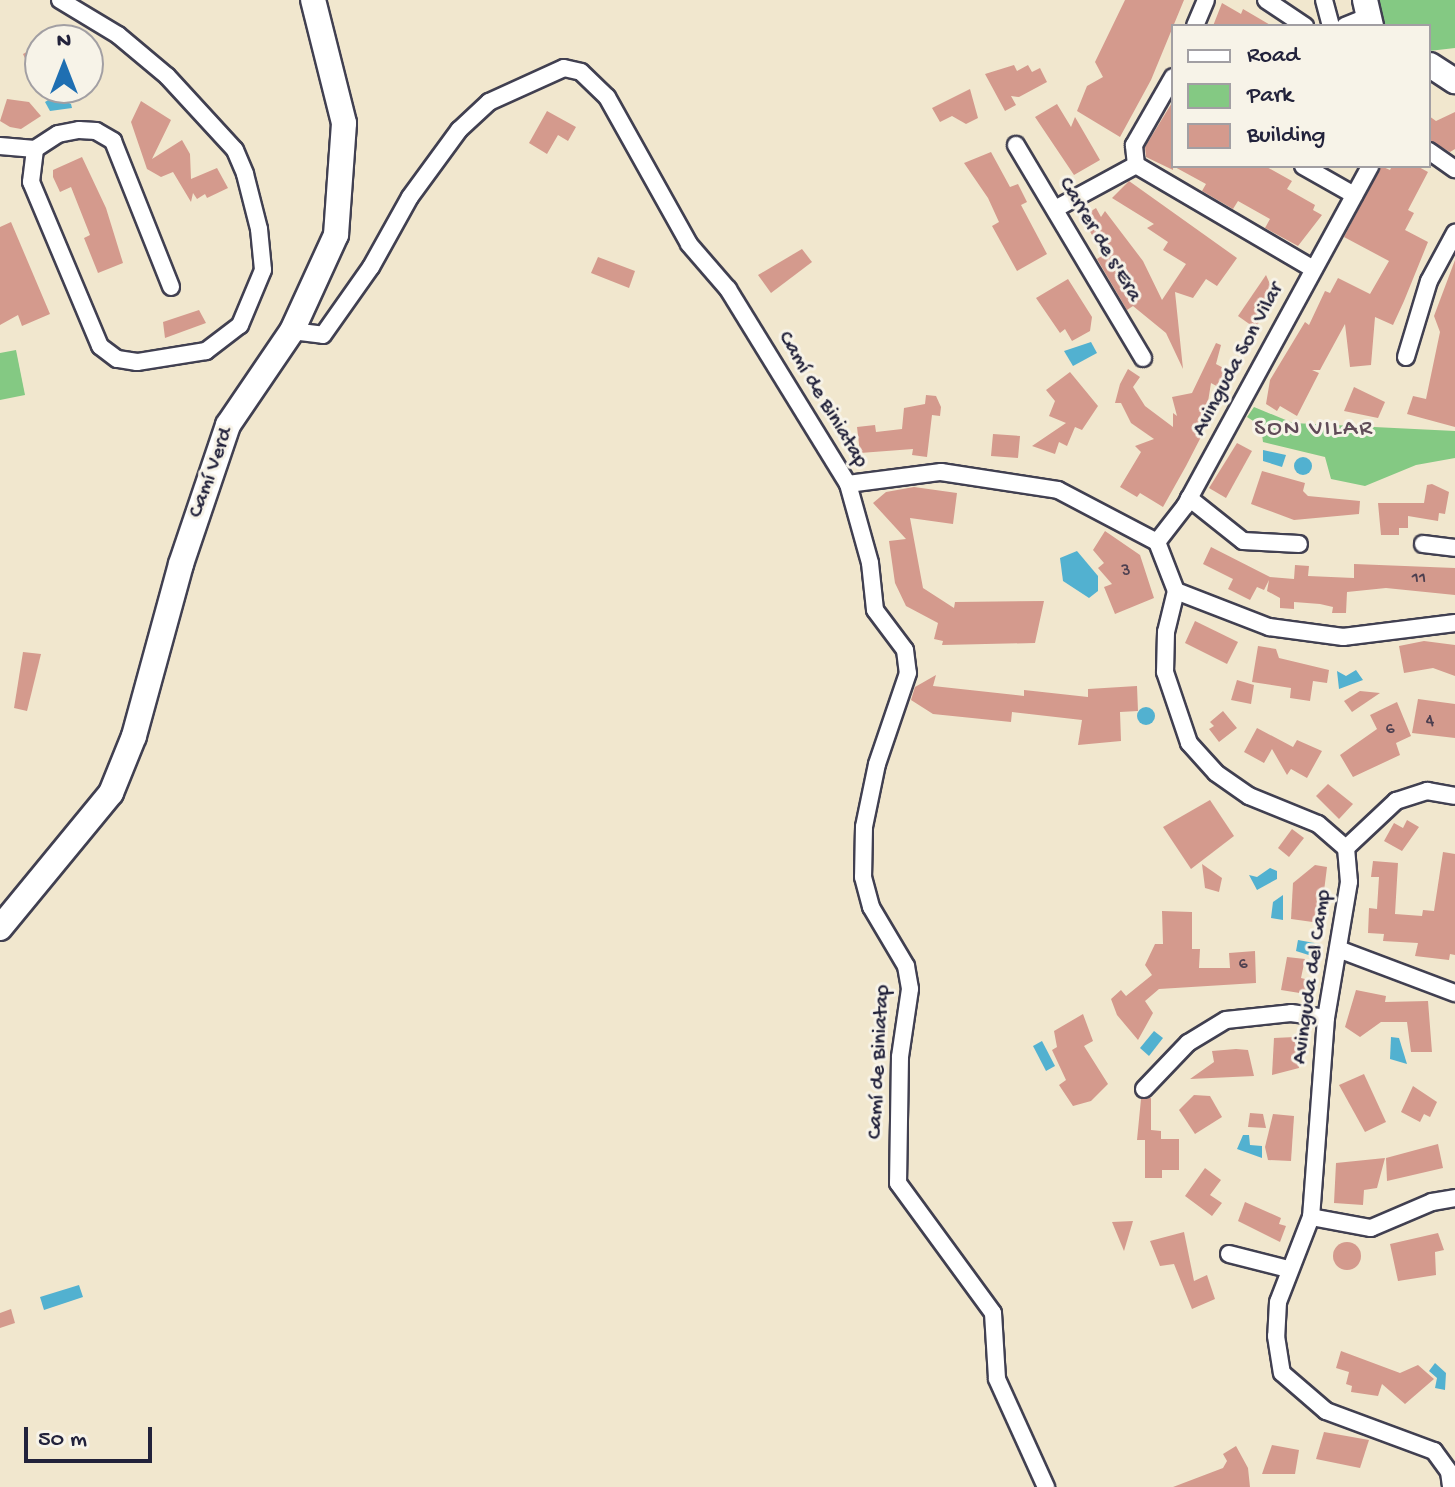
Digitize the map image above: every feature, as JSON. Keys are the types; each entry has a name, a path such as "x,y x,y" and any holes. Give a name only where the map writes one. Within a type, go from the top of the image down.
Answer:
{"street":[{"path":"35,149 31,182 100,346 117,359 166,360 206,351 240,325 263,270 259,229 235,150 167,76 118,35 60,0"},
{"name":"Camí Verd","path":"0,928 111,793 134,736 181,564 228,425 292,331 336,235 343,174 344,123 313,0"},
{"path":"1196,24 1206,0"},
{"path":"1266,0 1302,24"},
{"path":"1324,0 1330,24"},
{"path":"1431,65 1455,63"},
{"path":"1431,66 1455,81"},
{"name":"Camí de Biniatap","path":"292,331 323,335 371,267 410,197 459,130 489,102 564,68 581,72 607,97 689,244 728,289 848,484 870,563 875,610 905,650 908,673 877,764 864,827 863,877 871,907 906,966 910,989 900,1057 898,1183 993,1313 997,1379 1046,1487"},
{"path":"1136,165 1134,145 1171,80"},
{"path":"0,146 35,149 58,134 79,130 96,131 113,141 171,287"},
{"name":"Carrer de s'Era","path":"1016,145 1143,358"},
{"path":"1431,152 1455,169"},
{"path":"1055,209 1136,165"},
{"path":"1136,165 1313,269"},
{"path":"1307,168 1354,195 1369,168"},
{"name":"Avinguda Son Vilar","path":"1157,542 1189,498 1354,195"},
{"path":"1406,357 1429,281 1455,233"},
{"path":"848,484 941,472 1058,490 1157,542 1176,591 1166,632 1165,672 1189,743 1216,773 1249,796 1318,824 1346,848 1396,801 1427,791 1455,796"},
{"path":"1189,498 1243,541 1299,544"},
{"path":"1423,544 1455,548"},
{"path":"1176,591 1269,627 1314,634 1343,637 1455,623"},
{"name":"Avinguda del Camp","path":"1346,848 1349,882 1341,950 1326,1018 1311,1217 1303,1248 1288,1269 1278,1302 1282,1373 1326,1411 1434,1451 1449,1472 1451,1487"},
{"path":"1341,950 1455,993"},
{"path":"1144,1089 1188,1043 1226,1020 1291,1013 1326,1018"},
{"path":"1311,1217 1371,1228 1432,1202 1455,1198"},
{"path":"1229,1254 1288,1269"}],"green space":[{"path":"1378,0 1455,0 1455,48 1431,51 1431,24 1385,24 1377,9"},
{"path":"16,350 25,395 0,400 0,353"},
{"path":"1254,407 1293,423 1455,431 1455,458 1416,465 1365,486 1331,479 1325,457 1263,442 1261,426 1247,417"}],"water":[{"path":"46,104 71,104 72,108 50,111"},
{"path":"1091,342 1097,353 1073,366 1064,351"},
{"path":"1263,450 1286,455 1282,467 1263,461"},
{"path":"1303,457 1312,466 1303,475 1294,466"},
{"path":"1077,551 1098,576 1098,591 1089,598 1063,581 1060,558"},
{"path":"1356,670 1363,680 1339,689 1337,671 1346,676"},
{"path":"1146,707 1155,716 1146,725 1137,716"},
{"path":"1270,868 1277,871 1277,879 1257,890 1249,875 1257,877"},
{"path":"1283,895 1283,920 1271,918 1273,902"},
{"path":"1298,940 1320,944 1318,958 1296,951"},
{"path":"1154,1031 1163,1038 1149,1056 1140,1048"},
{"path":"1391,1037 1399,1038 1407,1064 1390,1059"},
{"path":"1042,1041 1055,1066 1046,1071 1033,1046"},
{"path":"1243,1135 1249,1135 1250,1145 1262,1146 1262,1158 1237,1149"},
{"path":"79,1285 83,1297 44,1310 40,1297"},
{"path":"1435,1363 1446,1373 1445,1390 1435,1388 1437,1378 1429,1371"}],"building":[{"path":"1125,0 1184,0 1174,24 1171,24 1171,32 1151,80 1120,137 1077,111 1087,86 1103,77 1095,62"},
{"path":"1222,3 1241,14 1243,9 1269,24 1214,24"},
{"path":"1014,65 1017,71 1028,65 1032,72 1040,68 1047,82 1019,97 1011,96 1016,105 1005,111 985,74"},
{"path":"970,89 978,118 966,124 952,116 940,122 932,108"},
{"path":"7,99 31,104 41,116 21,129 0,121"},
{"path":"141,101 171,120 152,159 182,140 190,154 191,179 217,168 228,188 207,198 205,194 197,199 193,193 191,202 173,172 161,177 147,169 131,122"},
{"path":"1057,104 1071,127 1075,117 1100,160 1074,175 1035,117"},
{"path":"1171,104 1173,170 1146,157 1145,147"},
{"path":"547,111 576,127 568,141 558,135 547,154 529,143"},
{"path":"1455,112 1455,149 1450,152 1431,141 1431,117 1436,121"},
{"path":"991,152 1010,187 1018,184 1027,202 1021,205 1047,254 1017,271 992,226 999,222 988,198 964,163"},
{"path":"82,157 106,208 123,263 98,273 84,238 90,235 71,187 60,192 53,177 53,170"},
{"path":"1177,168 1269,168 1292,181 1287,189 1315,205 1313,210 1322,215 1298,246 1265,228 1270,219 1238,201 1233,209 1202,191 1206,184"},
{"path":"1380,168 1421,168 1428,172 1408,210 1414,213 1405,230 1428,242 1393,325 1375,317 1371,365 1350,367 1345,324 1320,370 1312,370 1319,373 1297,416 1280,406 1277,411 1266,404 1270,380 1305,322 1309,325 1325,291 1330,293 1338,278 1370,294 1389,261 1344,237"},
{"path":"1129,181 1237,258 1217,286 1206,279 1193,298 1175,292 1183,369 1166,333 1133,306 1127,310 1097,259 1103,255 1082,217 1096,208 1101,217 1105,211 1143,261 1162,300 1186,264 1163,250 1168,242 1147,228 1154,224 1112,198"},
{"path":"11,222 50,314 22,326 18,315 0,325 0,227"},
{"path":"802,249 812,262 771,293 758,275"},
{"path":"598,257 635,271 629,288 591,273"},
{"path":"1455,260 1455,427 1407,414 1413,396 1426,399 1440,332 1434,316"},
{"path":"1266,275 1276,298 1255,328 1238,316"},
{"path":"1068,279 1092,317 1090,331 1072,341 1065,329 1060,333 1036,298"},
{"path":"199,310 206,323 165,338 163,322"},
{"path":"1216,343 1221,345 1216,364 1229,371 1220,388 1211,383 1203,433 1163,507 1140,493 1137,497 1120,487 1141,452 1135,446 1154,439 1131,423 1121,403 1115,403 1120,384 1128,369 1140,377 1133,387 1145,406 1173,427 1173,413 1177,416 1172,397 1192,393"},
{"path":"1070,372 1098,406 1082,430 1075,427 1067,446 1059,442 1055,454 1032,446 1066,423 1049,416 1055,401 1046,390"},
{"path":"1354,387 1385,402 1378,418 1344,411"},
{"path":"926,395 936,396 941,407 940,416 932,415 927,457 912,455 913,449 860,453 857,427 875,425 876,432 902,429 904,408 925,404"},
{"path":"993,434 1020,436 1018,458 991,456"},
{"path":"1237,443 1252,451 1226,498 1209,488"},
{"path":"1262,471 1305,483 1303,491 1308,496 1360,501 1359,514 1294,520 1251,504"},
{"path":"1432,484 1449,492 1445,514 1439,513 1438,521 1408,516 1408,528 1399,528 1399,535 1381,535 1378,503 1424,503 1427,485"},
{"path":"914,487 957,493 953,524 910,518 923,588 954,608 955,602 1044,601 1035,643 942,645 943,641 934,639 938,623 906,606 895,583 889,541 906,539 873,503 886,492"},
{"path":"1105,531 1140,555 1154,598 1115,614 1104,587 1112,584 1098,568 1104,563 1093,550"},
{"path":"1211,547 1270,577 1294,579 1295,565 1309,566 1308,576 1354,578 1354,564 1455,568 1455,595 1386,588 1347,592 1346,613 1332,613 1333,607 1320,604 1294,602 1294,609 1280,608 1280,598 1267,591 1269,580 1264,590 1257,587 1250,600 1228,589 1233,579 1203,564"},
{"path":"1195,621 1238,642 1227,664 1185,643"},
{"path":"1424,641 1455,645 1455,676 1433,668 1404,673 1399,646"},
{"path":"1258,646 1276,649 1279,658 1329,670 1327,683 1313,681 1310,701 1290,698 1291,688 1252,682"},
{"path":"23,652 41,654 27,711 14,708"},
{"path":"936,675 933,686 1024,696 1024,690 1088,697 1088,689 1137,686 1138,711 1120,712 1121,741 1078,745 1082,720 1012,712 1011,722 933,714 911,700 915,687"},
{"path":"1237,680 1254,685 1251,704 1231,700"},
{"path":"1360,691 1380,693 1352,712 1344,701"},
{"path":"1418,699 1455,704 1455,738 1412,733"},
{"path":"1397,702 1411,736 1396,743 1400,755 1353,777 1340,755 1377,729 1370,715"},
{"path":"1223,711 1237,728 1219,742 1209,729 1214,726 1210,722"},
{"path":"1257,728 1293,747 1297,740 1322,751 1307,778 1291,769 1287,775 1272,749 1264,763 1244,752"},
{"path":"1328,784 1353,804 1339,819 1316,796"},
{"path":"1210,800 1234,836 1191,869 1163,827"},
{"path":"1407,820 1419,827 1402,851 1384,841 1394,823 1403,828"},
{"path":"1292,829 1304,838 1289,857 1278,848"},
{"path":"1443,852 1455,854 1455,955 1450,954 1449,960 1415,956 1418,943 1383,941 1384,934 1368,933 1369,908 1377,909 1379,877 1371,877 1373,861 1398,863 1395,914 1422,916 1423,910 1434,911"},
{"path":"1202,864 1222,878 1219,892 1205,888"},
{"path":"1315,865 1327,867 1320,923 1291,919 1293,883"},
{"path":"1162,911 1192,912 1192,949 1200,949 1199,968 1230,968 1229,953 1255,951 1256,983 1159,989 1145,1001 1153,1013 1138,1040 1117,1015 1111,999 1121,990 1126,996 1152,975 1145,965 1155,944 1163,944"},
{"path":"1287,957 1305,959 1301,978 1309,980 1306,994 1281,990"},
{"path":"1356,990 1386,996 1385,1002 1428,1001 1432,1052 1411,1052 1407,1022 1381,1022 1360,1037 1345,1027"},
{"path":"1083,1014 1093,1041 1084,1046 1108,1084 1091,1101 1073,1106 1059,1085 1066,1080 1052,1050 1057,1047 1054,1031"},
{"path":"1295,1037 1299,1068 1272,1075 1274,1038"},
{"path":"1248,1050 1254,1076 1190,1079 1214,1062 1212,1051"},
{"path":"1364,1074 1386,1122 1365,1132 1339,1085"},
{"path":"1413,1086 1437,1102 1430,1117 1424,1114 1420,1122 1401,1112"},
{"path":"1194,1095 1210,1096 1222,1117 1195,1134 1179,1110"},
{"path":"1151,1098 1151,1130 1161,1131 1161,1139 1179,1139 1179,1170 1162,1170 1162,1178 1145,1178 1145,1140 1137,1140 1141,1099"},
{"path":"1250,1113 1263,1114 1266,1128 1248,1127"},
{"path":"1273,1114 1294,1116 1291,1161 1268,1160 1265,1147"},
{"path":"1438,1144 1443,1168 1387,1181 1386,1158"},
{"path":"1385,1158 1377,1188 1364,1190 1363,1205 1334,1203 1336,1163"},
{"path":"1205,1168 1221,1180 1210,1195 1222,1203 1212,1216 1185,1196"},
{"path":"1245,1202 1281,1218 1279,1224 1286,1226 1280,1242 1238,1221"},
{"path":"1133,1221 1124,1251 1112,1222"},
{"path":"1184,1232 1194,1281 1207,1275 1215,1299 1192,1309 1174,1264 1160,1266 1150,1241"},
{"path":"1438,1233 1444,1250 1435,1252 1436,1275 1398,1281 1390,1244"},
{"path":"1347,1242 1357,1246 1361,1256 1357,1266 1347,1270 1337,1266 1333,1256 1337,1246"},
{"path":"11,1309 15,1323 0,1328 0,1313"},
{"path":"1341,1351 1400,1373 1418,1365 1434,1379 1405,1404 1382,1384 1378,1396 1351,1392 1352,1386 1346,1384 1349,1372 1336,1368"},
{"path":"1324,1432 1369,1440 1360,1468 1316,1459"},
{"path":"1272,1445 1299,1450 1295,1474 1262,1474"},
{"path":"1236,1446 1248,1468 1250,1487 1173,1487 1223,1468 1227,1461 1223,1454"}],"district":[{"name":"SON VILAR","path":"1314,430"}]}
